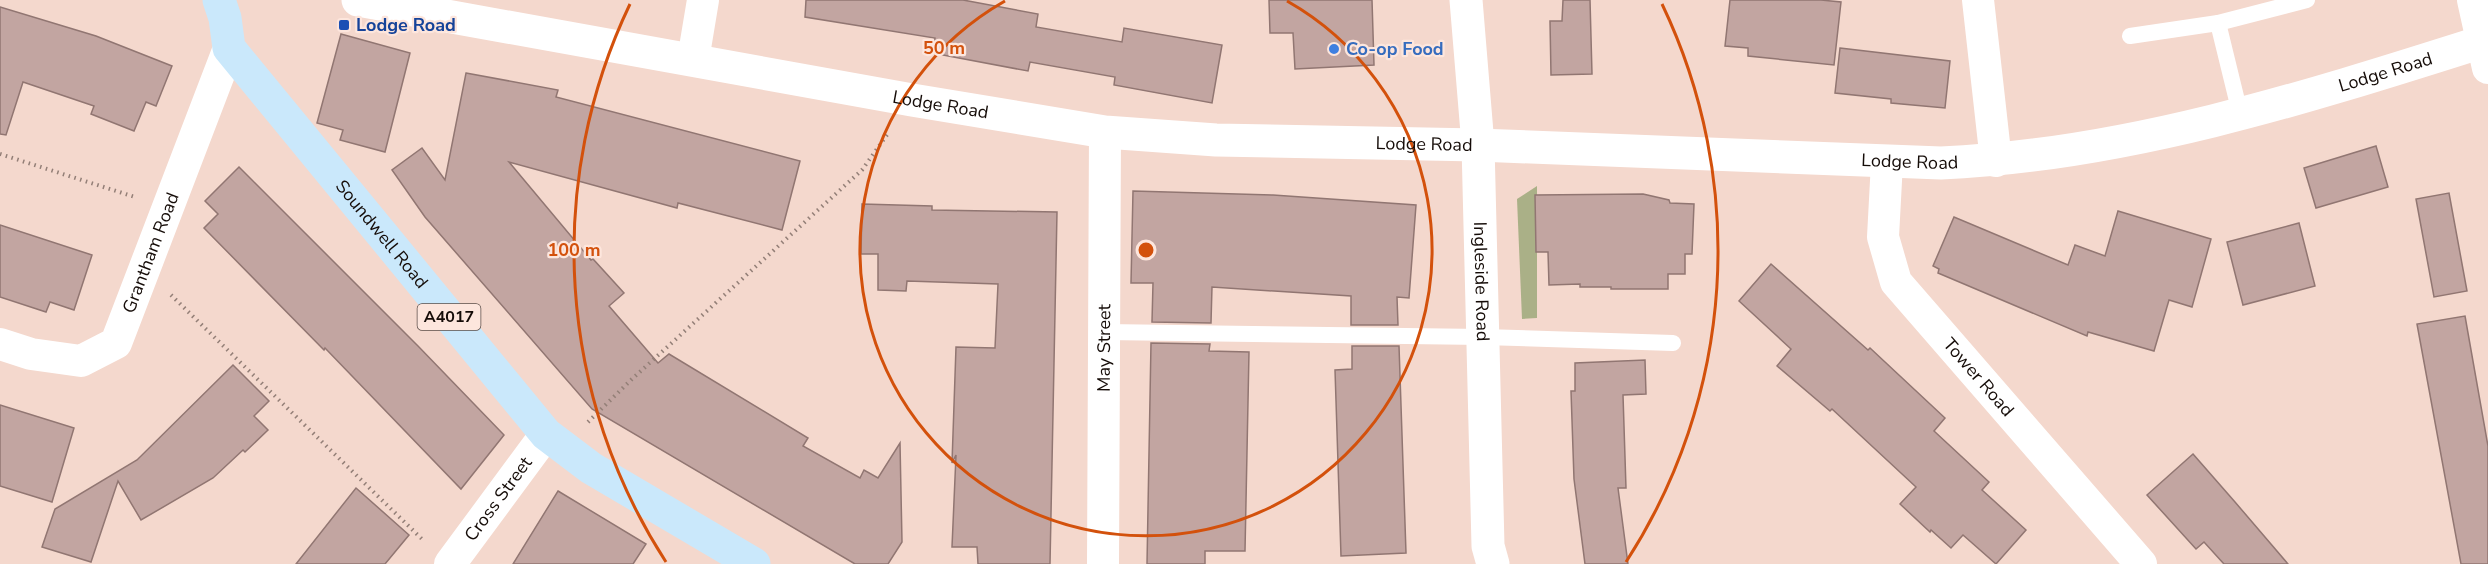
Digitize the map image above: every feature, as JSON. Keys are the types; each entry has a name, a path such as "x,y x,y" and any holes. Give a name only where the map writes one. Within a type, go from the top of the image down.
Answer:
{"main road":[{"path":"219,0 225,18 229,48"},
{"name":"Lodge Road","path":"358,0 912,100 1105,132 1216,140 1478,145 1887,162 1996,161 2124,142 2486,50"},
{"name":"Ingleside Road","path":"1466,0 1478,145 1488,546 1493,564"},
{"name":"Soundwell Road","path":"229,48 554,441 591,468 754,564"}],"street":[{"path":"693,60 703,0"},
{"path":"1978,0 1996,161"},
{"path":"2473,0 2486,50"},
{"name":"Grantham Road","path":"0,344 31,354 81,361 116,343 229,48"},
{"name":"May Street","path":"1103,564 1105,132"},
{"name":"Tower Road","path":"1887,162 1883,237 1896,282 2141,564"},
{"name":"Cross Street","path":"438,554 554,441"}],"lane":[{"path":"2130,36 2218,23 2307,0"},
{"path":"2218,23 2240,113"},
{"path":"1104,332 1483,337 1673,343"}],"path":[{"path":"554,441 641,371 862,170 912,100"},
{"path":"0,154 167,208"},
{"path":"144,269 438,554"}],"green space":[{"path":"1537,186 1537,318 1522,319 1517,199"}],"building":[{"path":"806,0 963,0 1038,14 1036,27 1122,42 1124,28 1222,45 1212,103 1114,85 1115,77 1030,62 1028,71 932,53 935,38 805,17"},
{"name":"Co-op Food","path":"1269,0 1372,0 1374,65 1295,69 1293,33 1270,33"},
{"path":"1563,0 1590,0 1592,74 1551,75 1550,21 1562,21"},
{"path":"1730,0 1841,2 1834,65 1748,56 1748,48 1725,46"},
{"path":"0,7 96,36 172,66 156,106 146,102 134,131 91,114 94,106 23,82 6,135 0,134"},
{"path":"341,34 410,53 385,152 340,140 343,130 317,123"},
{"path":"1840,48 1950,61 1945,108 1891,103 1891,99 1835,93"},
{"path":"466,73 558,90 556,97 800,161 782,230 678,203 677,208 509,162 591,260 593,259 624,293 609,306 658,363 669,354 808,438 803,446 860,478 864,470 878,478 900,443 902,542 888,564 855,564 592,409 425,217 392,170 422,148 445,180"},
{"path":"2376,146 2388,187 2316,208 2304,168"},
{"path":"239,167 504,435 461,489 325,348 324,350 204,228 218,214 205,201"},
{"path":"1133,191 1273,195 1416,205 1409,298 1397,297 1398,325 1351,325 1351,296 1212,287 1211,323 1152,322 1153,283 1131,283"},
{"path":"2449,193 2467,291 2434,297 2416,199"},
{"path":"1643,194 1669,200 1670,203 1694,204 1692,254 1685,254 1685,274 1668,274 1668,289 1611,289 1611,287 1580,287 1580,284 1549,285 1548,252 1536,252 1535,195"},
{"path":"862,204 932,206 932,210 1057,212 1050,564 978,564 977,547 952,547 956,455 952,463 956,347 995,348 998,284 907,281 906,291 878,290 878,254 861,254"},
{"path":"2118,211 2211,239 2192,307 2169,300 2154,351 2088,332 2087,336 1938,273 1939,269 1933,266 1954,217 2068,265 2075,245 2105,256"},
{"path":"2299,223 2315,286 2243,305 2227,242"},
{"path":"0,225 92,255 74,310 50,302 46,312 0,297"},
{"path":"1771,264 1868,350 1870,348 1945,418 1934,431 1989,482 1982,490 2026,530 1996,564 1963,535 1951,548 1931,530 1930,532 1900,504 1916,487 1832,409 1830,411 1777,366 1791,349 1739,301"},
{"path":"2465,316 2488,446 2488,564 2461,564 2417,324"},
{"path":"1151,343 1210,344 1209,351 1249,352 1245,551 1205,551 1205,564 1147,564"},
{"path":"1352,346 1399,346 1406,553 1341,556 1335,370 1352,369"},
{"path":"1645,360 1646,394 1623,395 1626,488 1618,488 1628,564 1585,564 1574,479 1571,391 1575,391 1575,363"},
{"path":"233,365 269,401 254,416 268,430 245,452 243,450 213,478 141,520 118,481 91,562 42,547 55,509 137,460"},
{"path":"0,405 74,428 52,502 0,486"},
{"path":"2193,454 2288,564 2224,564 2204,542 2196,549 2147,495"},
{"path":"356,488 409,535 385,564 296,564"},
{"path":"558,491 646,544 633,564 513,564"}],"place":[{"name":"Lodge Road","path":"344,25"},
{"name":"Co-op Food","path":"1334,49"}]}
